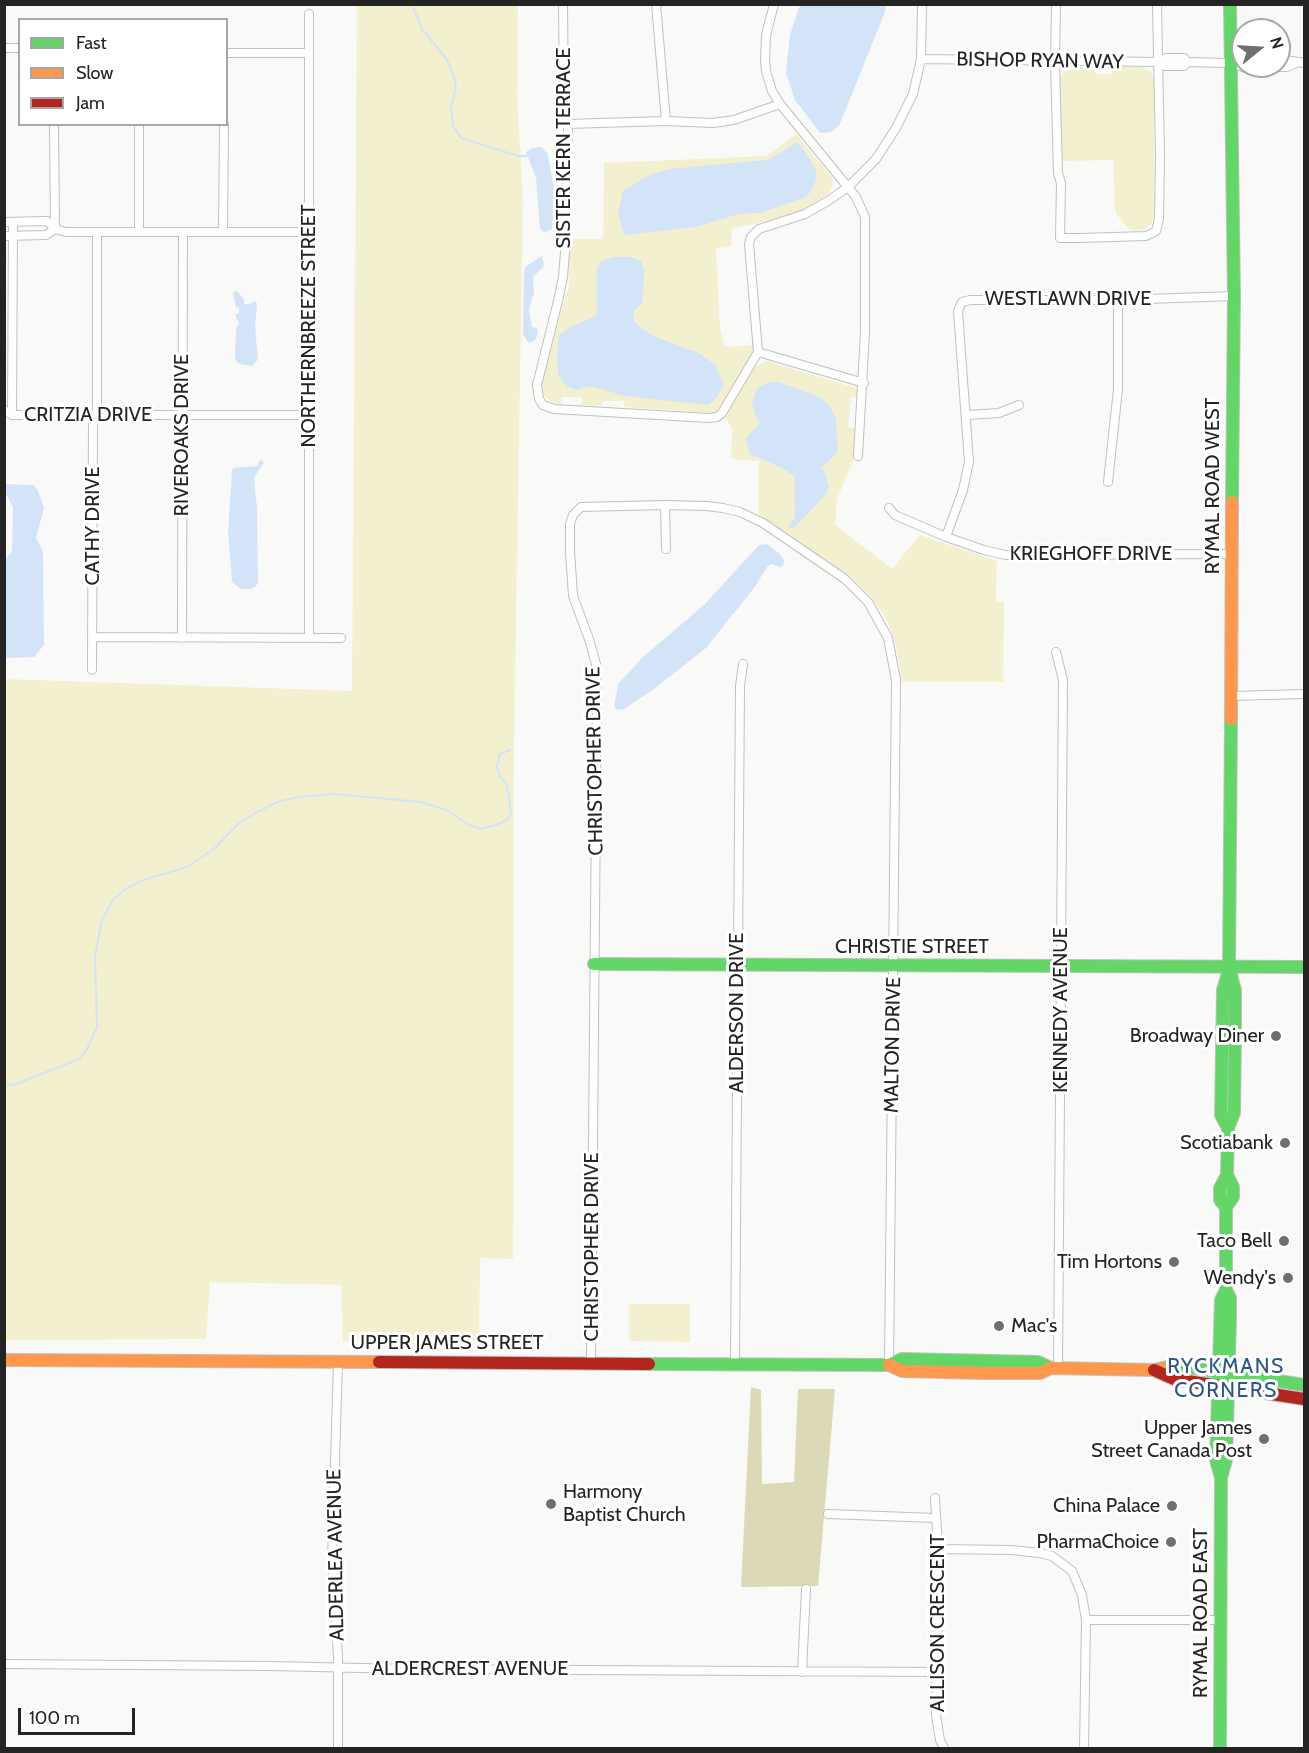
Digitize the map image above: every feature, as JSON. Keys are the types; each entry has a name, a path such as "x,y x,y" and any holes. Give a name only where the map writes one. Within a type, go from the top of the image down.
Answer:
{"main road":[{"name":"RYMAL ROAD WEST","path":"1226,1290 1226,1207 1233,1197 1233,1187 1227,1175 1228,1128 1234,1113 1235,990 1229,968 1234,296 1230,4"},
{"name":"CHRISTIE STREET","path":"594,964 1305,967"},
{"name":"RYMAL ROAD EAST","path":"1220,1749 1221,1478 1216,1460 1230,1298 1226,1290"},
{"name":"UPPER JAMES STREET","path":"4,1360 735,1363 889,1365 902,1371 1040,1373 1055,1368 1154,1370 1174,1379 1223,1379 1305,1385"},
{"name":"UPPER JAMES STREET","path":"1223,1379 1305,1399"}],"street":[{"name":"SISTER KERN TERRACE","path":"563,4 564,103 567,124 563,277 537,385 538,397 543,405 554,409 717,417 722,413 758,352"},
{"path":"656,4 666,121"},
{"path":"774,4 766,35 765,60 772,91 780,104 856,197 865,217 864,382 858,456"},
{"path":"864,382 758,352 749,244 751,237 759,229 805,214 848,187 876,159 896,128 913,94 921,59 922,4"},
{"path":"1056,4 1055,62 1058,173 1061,183 1060,238 1146,236 1156,231 1159,219 1157,4"},
{"name":"NORTHERNBREEZE STREET","path":"309,14 309,638"},
{"path":"228,52 309,53"},
{"name":"BISHOP RYAN WAY","path":"921,59 1159,62 1165,66 1184,66 1187,62 1230,63"},
{"path":"1230,63 1245,68 1287,67 1300,63"},
{"path":"567,124 666,121 713,123 734,120 780,104"},
{"path":"54,126 55,229"},
{"path":"139,126 139,232"},
{"path":"223,232 224,126"},
{"path":"7,415 9,222 47,221 55,229 66,232 309,232"},
{"path":"9,236 46,236 55,229"},
{"name":"RIVEROAKS DRIVE","path":"182,638 183,232"},
{"name":"CATHY DRIVE","path":"92,669 98,233"},
{"name":"WESTLAWN DRIVE","path":"946,537 963,490 969,462 958,310 962,302 970,300 1118,300 1234,296"},
{"path":"1108,482 1119,389 1118,300"},
{"path":"967,415 999,413 1019,405"},
{"name":"CRITZIA DRIVE","path":"7,415 309,415"},
{"path":"665,505 666,549"},
{"name":"CHRISTOPHER DRIVE","path":"591,1362 597,684 596,664 573,596 570,524 573,515 581,507 665,505 706,506 740,512 763,523 845,579 868,602 880,621"},
{"name":"KRIEGHOFF DRIVE","path":"889,508 895,514 946,537 1005,555 1232,554"},
{"name":"MALTON DRIVE","path":"880,621 888,638 896,680 889,1365"},
{"path":"92,637 341,638"},
{"name":"KENNEDY AVENUE","path":"1055,1368 1063,680 1056,652"},
{"name":"ALDERSON DRIVE","path":"735,1363 740,686 743,664"},
{"path":"1230,696 1305,694"},
{"name":"ALDERLEA AVENUE","path":"338,1362 332,1560 338,1668 338,1749"},
{"name":"ALLISON CRESCENT","path":"935,1498 939,1550 936,1715 940,1740 944,1749"},
{"path":"828,1514 935,1518"},
{"path":"939,1550 1012,1550 1052,1556 1072,1570 1082,1595 1086,1620 1084,1749"},
{"path":"802,1672 806,1590"},
{"path":"1086,1620 1221,1620"},
{"name":"ALDERCREST AVENUE","path":"4,1664 936,1672"}],"shaded area":[{"path":"357,5 518,5 517,95 523,199 514,741 513,1259 480,1258 479,1340 343,1341 341,1285 210,1282 206,1339 5,1340 5,679 352,691"},
{"path":"1072,67 1095,67 1095,74 1111,74 1112,67 1143,67 1151,72 1154,79 1154,217 1145,229 1137,231 1129,229 1117,215 1113,160 1060,161 1060,77 1064,71"},
{"path":"796,134 832,178 833,185 830,192 820,201 791,215 732,229 731,246 716,248 720,329 725,347 753,345 752,353 723,407 714,413 624,407 624,401 603,401 602,406 583,405 582,397 561,397 561,406 549,400 544,395 541,385 569,284 569,239 603,239 604,163 767,156"},
{"path":"766,361 856,388 859,397 851,397 848,427 857,429 853,461 837,499 835,525 892,569 920,535 997,561 996,601 1004,602 1003,682 902,682 897,649 888,622 871,596 851,577 758,514 759,461 731,459 732,429 726,417 753,368"},
{"path":"629,1304 690,1304 690,1342 629,1341"},
{"path":"751,1387 761,1390 762,1484 794,1482 798,1389 835,1389 818,1586 741,1587"}],"water":[{"path":"800,5 886,5 839,126 831,132 820,133 795,100 786,73 790,34"},
{"path":"796,142 816,169 816,180 806,197 760,213 739,214 696,227 624,235 618,213 623,191 649,175 668,169 766,160"},
{"path":"542,147 548,155 554,190 552,229 544,233 540,228 536,178 526,152 532,148"},
{"path":"542,256 544,266 533,277 534,292 529,310 532,327 537,328 538,333 535,340 529,343 523,335 524,271 525,267"},
{"path":"615,257 631,257 641,261 644,271 642,302 633,313 634,321 653,336 699,353 716,366 724,385 709,405 625,396 590,386 577,390 567,387 561,380 558,374 557,359 559,335 597,315 597,268 602,261"},
{"path":"237,291 244,299 244,304 254,301 257,303 255,326 258,360 253,366 239,364 235,359 236,329 239,322 236,314 239,313 239,308 236,307 233,292"},
{"path":"769,382 778,382 820,397 829,405 836,419 838,449 836,454 821,468 825,472 829,488 822,499 793,529 789,526 795,517 794,476 750,454 745,439 760,423 752,403 757,388"},
{"path":"260,460 264,462 254,478 257,508 258,584 251,589 241,589 232,582 228,533 232,470 257,466"},
{"path":"5,484 34,485 44,508 36,538 43,551 44,645 34,657 5,658 5,559 12,552 13,507 5,492"},
{"path":"767,544 780,554 784,560 783,566 772,564 767,567 754,588 706,648 654,689 624,709 617,710 614,707 618,684 643,657 704,605 759,545"}],"waterway":[{"path":"412,4 422,29 447,60 454,77 456,88 451,107 453,126 461,138 518,156 528,156"},
{"path":"4,1086 16,1084 79,1059 86,1051 97,1027 95,955 102,920 113,900 126,889 143,880 187,867 215,848 239,823 280,801 299,797 334,794 420,802 447,810 467,824 480,829 496,825 507,820 511,813 507,785 500,777 497,766 500,754 510,750"}],"traffic: fast":[{"path":"1230,4 1234,296 1232,502"},
{"path":"1221,1478 1226,1460 1230,1320 1230,1298 1226,1290 1226,1207 1233,1197 1233,1187 1227,1175 1228,1128 1234,1113 1235,1034 1235,990 1229,968 1231,719"},
{"path":"594,964 1304,967"},
{"path":"1228,1128 1221,1115 1223,990 1229,970"},
{"path":"1226,1207 1220,1200 1220,1188 1227,1175"},
{"path":"1220,1748 1221,1478 1216,1460 1221,1300 1226,1290"},
{"path":"649,1364 889,1365 902,1359 1038,1362 1051,1368"},
{"path":"1163,1368 1175,1365 1304,1385"}],"traffic: slow":[{"path":"1231,719 1232,502"},
{"path":"4,1360 379,1362"},
{"path":"889,1365 902,1371 983,1373 1040,1373 1051,1368 1154,1370 1163,1368"}],"traffic: jam":[{"path":"379,1362 649,1364"},
{"path":"1154,1370 1174,1379 1304,1399"}],"place":[{"name":"Broadway Diner","path":"1276,1036"},
{"name":"Scotiabank","path":"1285,1143"},
{"name":"Taco Bell","path":"1284,1241"},
{"name":"Tim Hortons","path":"1174,1262"},
{"name":"Wendy's","path":"1288,1278"},
{"name":"Mac's","path":"999,1326"},
{"name":"Upper James Street Canada Post","path":"1264,1439"},
{"name":"Harmony Baptist Church","path":"551,1504"},
{"name":"China Palace","path":"1172,1506"},
{"name":"PharmaChoice","path":"1171,1542"}],"district":[{"name":"RYCKMANS CORNERS","path":"1226,1379"}]}
